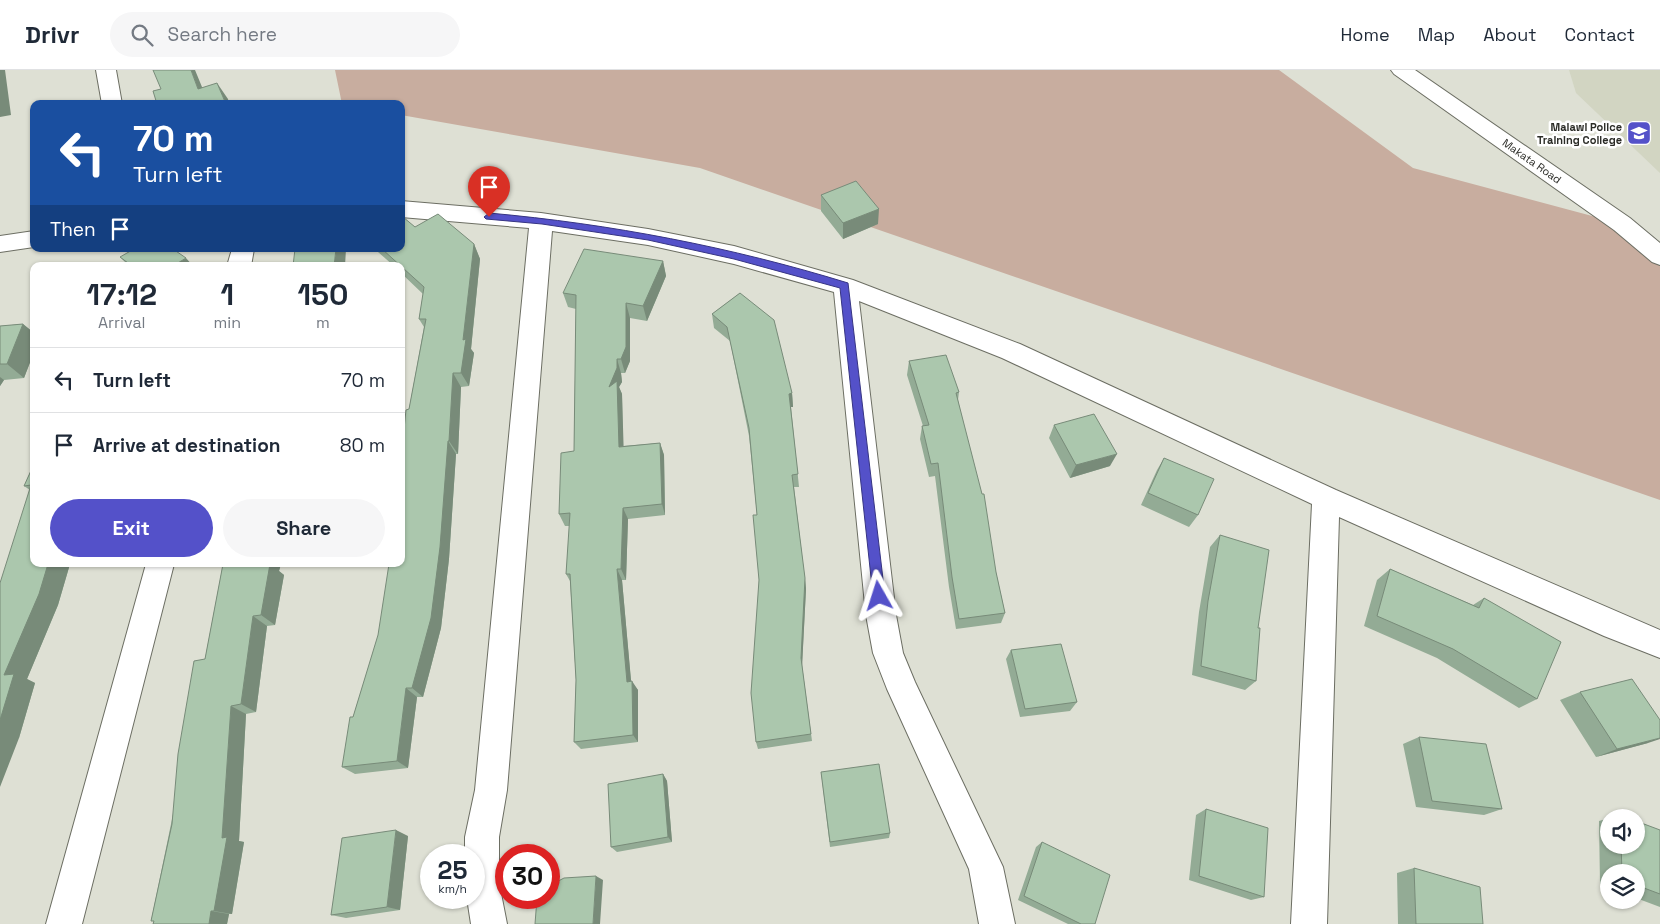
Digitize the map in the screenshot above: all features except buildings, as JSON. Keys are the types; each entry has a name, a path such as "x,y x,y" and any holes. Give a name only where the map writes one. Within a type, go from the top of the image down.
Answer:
{"street":[{"path":"106,70 111,100"},
{"name":"Makata Road","path":"1402,70 1622,224 1660,256"},
{"path":"405,209 542,221 648,237 691,245 845,286 1011,351 1326,498 1615,626 1660,644"},
{"path":"489,924 482,883 482,837 491,790 542,221"},
{"path":"0,244 30,240"},
{"path":"845,286 881,615 888,653 902,690 986,867 997,924"},
{"path":"1309,924 1326,498"},
{"path":"64,924 159,567"}],"shaded area":[{"path":"335,70 1279,70 1413,168 1622,224 1660,256 1660,500 700,168 405,116 405,100 341,100"},
{"name":"Malawi Police Training College","path":"1569,70 1660,70 1660,173 1576,93"}],"place":[{"name":"Malawi Police Training College","path":"1639,133"}],"route":[{"path":"489,217 542,221 691,245 845,286 879,596"}]}
